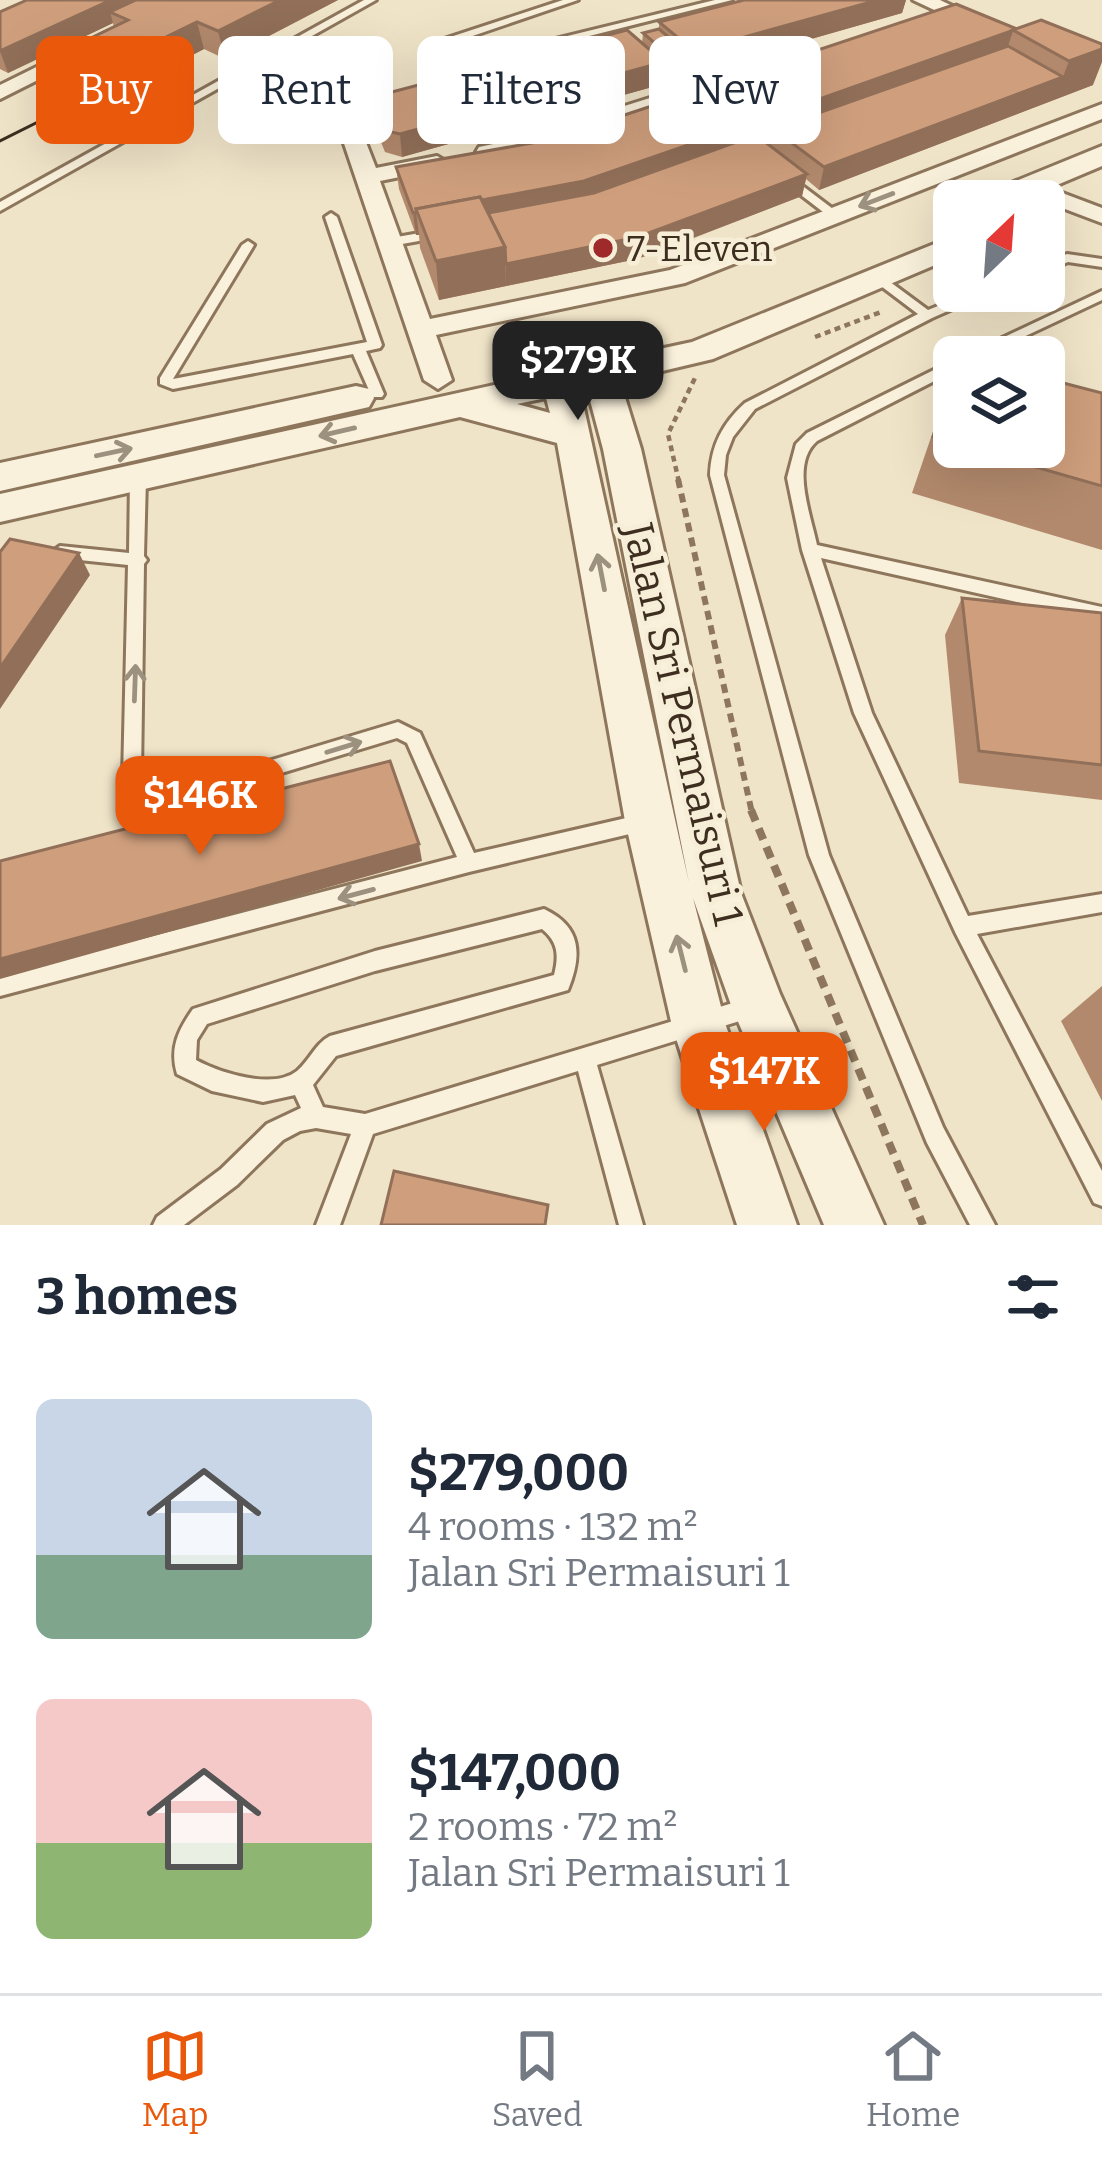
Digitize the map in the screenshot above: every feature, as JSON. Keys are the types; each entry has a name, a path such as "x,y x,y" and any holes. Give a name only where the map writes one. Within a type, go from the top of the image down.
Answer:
{"street":[{"path":"114,36 187,0"},
{"path":"923,0 1000,33"},
{"path":"902,24 946,10"},
{"path":"0,93 36,75"},
{"path":"0,105 36,87"},
{"path":"422,329 676,277 1102,111"},
{"path":"368,177 649,113"},
{"path":"356,144 445,393"},
{"path":"1065,183 1102,155"},
{"path":"1065,193 1102,185"},
{"path":"1065,204 1102,216"},
{"path":"0,508 138,478 445,393 596,361 933,226"},
{"path":"622,449 629,406 650,379 698,365 933,255"},
{"path":"596,361 698,365"},
{"name":"Jalan Sri Permaisuri 1","path":"596,361 622,449 716,893 758,1005 854,1225"},
{"name":"Jalan Sri Permaisuri 1","path":"558,370 649,821 699,1026 767,1225"},
{"path":"0,477 377,394 445,393 574,435"}],"lane":[{"path":"0,208 371,0"},
{"path":"573,0 442,43 437,56 451,68 727,0"},
{"path":"715,18 738,12"},
{"path":"639,55 649,64"},
{"path":"784,176 835,215"},
{"path":"248,245 165,381 173,384 375,345 331,217"},
{"path":"391,242 449,232"},
{"path":"1065,259 1102,263"},
{"path":"878,277 927,315"},
{"path":"1015,336 1102,296"},
{"path":"934,312 750,406 737,417 716,454 717,475 819,855 935,1136 983,1225"},
{"path":"358,351 377,394"},
{"path":"933,376 803,444 794,468 810,550 863,713 963,927 1102,1195"},
{"path":"138,478 132,779 152,792 232,780 398,730 414,738 469,863"},
{"path":"34,550 139,560"},
{"path":"810,550 1102,614"},
{"path":"0,986 469,863 649,821"},
{"path":"963,927 1102,903"},
{"path":"544,919 557,926 568,945 569,964 561,983 330,1047 301,1083 263,1091 212,1080 185,1066 186,1036 200,1016 227,1006 375,961 544,919"},
{"path":"165,1225 229,1177 274,1132 316,1117 365,1125 758,1005"},
{"path":"585,1059 631,1225"},
{"path":"301,1083 316,1117"},
{"path":"328,1225 365,1125"}],"path":[{"path":"698,365 668,434 755,827 923,1225"}],"building":[{"path":"27,0 111,0 0,51 0,12"},
{"path":"136,0 280,0 218,31 197,22 168,36 95,36 128,20 110,12"},
{"path":"744,0 878,0 748,36 676,36 659,22"},
{"path":"956,4 1017,29 821,98 821,49"},
{"path":"1041,20 1102,44 1102,49 1069,61 1013,30"},
{"path":"659,29 667,36 649,38 643,33"},
{"path":"627,30 649,49 649,66 625,73 625,36 604,36"},
{"path":"1008,46 1063,77 824,167 793,144 821,144 821,112"},
{"path":"417,85 417,129 393,132 393,92"},
{"path":"649,107 649,144 691,144 584,181 413,213 396,167 526,144 625,144 625,115"},
{"path":"731,144 768,144 807,174 638,237 506,264 505,247 488,213 594,193"},
{"path":"480,197 505,247 436,261 416,209"},
{"path":"1065,383 1102,393 1102,486 1039,468 1065,468"},
{"path":"10,539 79,553 0,668 0,552"},
{"path":"962,598 1102,613 1102,765 979,751"},
{"path":"390,761 419,844 0,959 0,861"},
{"path":"394,1171 548,1205 545,1225 381,1225"}],"tram line":[{"path":"0,141 36,123"}],"place":[{"name":"7-Eleven","path":"603,248"}]}
